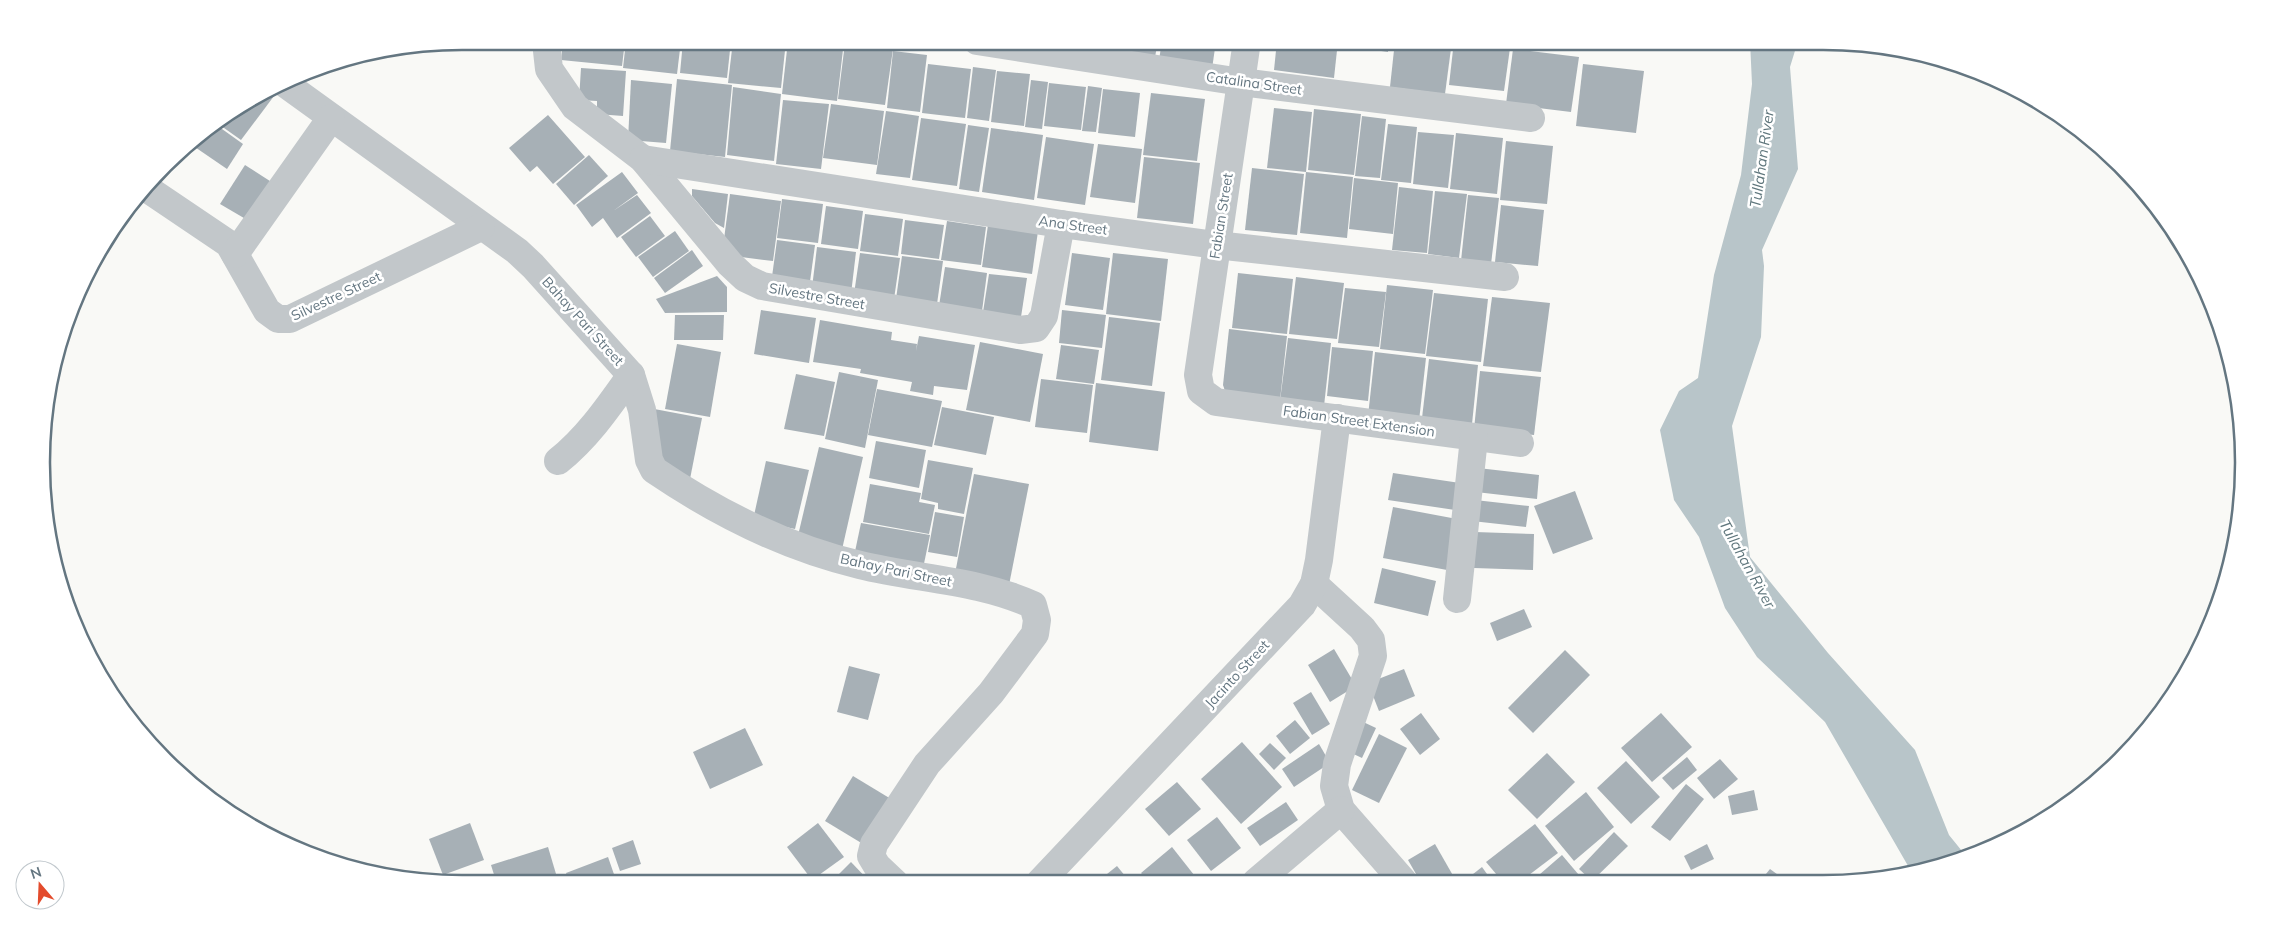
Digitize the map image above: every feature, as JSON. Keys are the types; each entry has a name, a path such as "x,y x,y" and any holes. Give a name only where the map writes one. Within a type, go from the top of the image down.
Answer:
{"street":[{"name":"Silvestre Street","path":"547,50 549,69 574,107 643,159 730,264 745,278 762,286 1020,330 1036,328 1044,316 1062,224"},
{"name":"Catalina Street","path":"1036,50 1241,82 1531,118"},
{"name":"Fabian Street","path":"1200,391 1198,375 1246,50"},
{"name":"Bahay Pari Street","path":"291,88 481,227 517,251 533,266 631,375 642,410 649,460 654,470 747,525 800,546 859,565 945,580 1020,599 1033,605 1037,620 1035,634 991,693 927,764 874,844 871,856 877,866 887,875"},
{"path":"236,254 332,118"},
{"name":"Ana Street","path":"643,159 1062,224 1216,245 1505,277"},
{"name":"Silvestre Street","path":"151,192 229,244 266,311 278,319 290,319 481,227"},
{"path":"558,461 574,448 594,427 631,375"},
{"name":"Fabian Street Extension","path":"1200,391 1216,402 1520,443"},
{"name":"Jacinto Street","path":"1047,875 1302,605 1314,584 1319,560 1337,418"},
{"path":"1457,600 1474,438"},
{"path":"1314,584 1362,628 1373,646 1373,656 1334,774 1334,786 1341,810 1398,875"},
{"path":"1264,875 1341,810"}],"water":[{"name":"Tullahan River","path":"1750,50 1795,50 1790,67 1798,169 1762,250 1764,266 1761,337 1732,426 1750,557 1828,653 1915,750 1949,835 1962,851 1908,866 1825,722 1757,657 1725,608 1699,537 1674,500 1660,430 1679,391 1698,378 1714,275 1741,175 1752,84"}],"building":[{"path":"562,50 624,50 622,66 561,60"},
{"path":"625,50 680,50 677,74 623,68"},
{"path":"682,50 730,50 727,78 680,73"},
{"path":"732,50 785,50 781,88 728,83"},
{"path":"787,50 843,50 837,101 782,94"},
{"path":"844,50 893,50 885,105 838,99"},
{"path":"1109,50 1156,50 1155,57"},
{"path":"1161,50 1215,50 1212,69 1159,60"},
{"path":"1276,50 1337,50 1334,78 1274,70"},
{"path":"1394,50 1451,50 1445,94 1390,87"},
{"path":"1453,50 1510,50 1504,91 1449,85"},
{"path":"1513,50 1579,57 1571,112 1506,104"},
{"path":"893,51 927,55 920,112 887,108"},
{"path":"928,64 971,69 965,118 922,113"},
{"path":"1583,64 1644,71 1636,133 1576,126"},
{"path":"973,67 996,70 989,121 967,118"},
{"path":"581,68 626,71 623,116 597,114 597,101 579,100"},
{"path":"997,71 1030,74 1024,126 991,122"},
{"path":"677,79 732,85 725,157 670,151"},
{"path":"631,80 672,84 666,143 628,140"},
{"path":"1031,80 1048,82 1042,129 1025,127"},
{"path":"1049,83 1086,87 1081,130 1044,126"},
{"path":"1088,86 1102,88 1096,132 1082,131"},
{"path":"733,87 781,94 774,161 727,155"},
{"path":"1103,89 1140,93 1135,137 1098,133"},
{"path":"1151,93 1205,99 1197,161 1143,155"},
{"path":"274,96 241,140 223,127 256,105"},
{"path":"783,100 829,104 821,169 776,164"},
{"path":"831,104 884,111 877,165 823,158"},
{"path":"1274,108 1312,112 1306,172 1267,168"},
{"path":"1314,109 1361,114 1354,175 1308,170"},
{"path":"886,111 919,116 910,178 876,174"},
{"path":"548,115 585,157 553,184 537,166 530,172 509,148"},
{"path":"1362,116 1386,119 1380,178 1355,176"},
{"path":"921,118 966,124 957,186 912,180"},
{"path":"1388,124 1417,127 1411,183 1381,180"},
{"path":"968,125 989,128 979,192 959,189"},
{"path":"221,128 243,144 227,169 196,148"},
{"path":"991,128 1043,135 1034,200 982,192"},
{"path":"1418,132 1454,135 1448,188 1413,184"},
{"path":"1456,133 1503,138 1497,194 1450,189"},
{"path":"1046,137 1094,144 1085,205 1037,198"},
{"path":"1506,141 1553,146 1547,204 1500,200"},
{"path":"1098,144 1142,149 1135,203 1090,197"},
{"path":"589,155 608,176 574,205 556,184"},
{"path":"1144,157 1200,163 1193,224 1137,218"},
{"path":"245,165 273,183 249,221 220,204"},
{"path":"1252,168 1304,174 1297,235 1245,230"},
{"path":"622,172 638,193 613,211 637,195 651,213 617,238 603,218 592,227 576,205"},
{"path":"1306,172 1353,177 1347,238 1300,233"},
{"path":"1354,178 1398,183 1393,234 1349,229"},
{"path":"1399,187 1433,191 1427,253 1392,250"},
{"path":"692,189 728,194 724,228 715,223 692,196"},
{"path":"1435,191 1467,194 1459,258 1428,254"},
{"path":"730,194 781,201 773,261 741,257 724,239"},
{"path":"1468,195 1499,198 1491,264 1461,261"},
{"path":"782,199 823,204 818,243 777,238"},
{"path":"1501,205 1544,210 1538,266 1495,262"},
{"path":"826,206 863,211 858,249 821,244"},
{"path":"865,214 903,219 898,256 860,251"},
{"path":"650,216 665,236 636,257 621,237"},
{"path":"905,220 944,225 939,259 901,254"},
{"path":"947,221 986,227 981,265 941,260"},
{"path":"988,225 1038,231 1032,274 982,267"},
{"path":"675,231 689,251 653,277 638,257"},
{"path":"777,240 815,245 809,289 771,284"},
{"path":"817,247 856,252 851,294 812,288"},
{"path":"692,250 703,266 665,293 654,278"},
{"path":"860,253 900,258 894,299 854,294"},
{"path":"1072,253 1110,258 1103,310 1065,305"},
{"path":"1113,253 1168,259 1161,321 1106,314"},
{"path":"902,256 943,261 937,304 896,299"},
{"path":"945,267 987,273 982,311 939,306"},
{"path":"1238,273 1293,279 1287,334 1232,328"},
{"path":"989,274 1027,278 1021,317 983,312"},
{"path":"717,276 727,287 727,312 665,313 656,299"},
{"path":"1296,277 1344,283 1337,339 1289,334"},
{"path":"1387,285 1433,290 1425,354 1380,349"},
{"path":"1345,288 1386,292 1379,347 1338,343"},
{"path":"1434,293 1488,299 1481,362 1426,356"},
{"path":"1492,297 1550,303 1541,372 1483,366"},
{"path":"761,310 816,318 809,363 754,354"},
{"path":"1062,310 1106,315 1102,348 1059,343"},
{"path":"675,315 724,315 723,340 674,340"},
{"path":"1109,317 1160,323 1152,386 1101,380"},
{"path":"820,320 892,332 891,340 917,344 916,351 919,336 975,345 967,390 934,386 933,395 910,391 912,382 860,373 861,369 813,362"},
{"path":"1229,329 1287,336 1280,400 1225,391 1223,385"},
{"path":"1288,338 1331,343 1324,406 1280,401"},
{"path":"980,342 1043,354 1030,422 966,410"},
{"path":"677,344 721,352 710,417 665,409"},
{"path":"1061,345 1099,350 1094,384 1056,379"},
{"path":"1332,347 1373,351 1368,401 1327,396"},
{"path":"1375,352 1426,358 1419,421 1368,416"},
{"path":"1429,359 1478,365 1472,424 1422,418"},
{"path":"1480,371 1541,377 1534,435 1474,429"},
{"path":"839,372 878,380 865,448 825,439"},
{"path":"796,374 835,382 824,436 784,429"},
{"path":"1041,379 1093,385 1087,433 1035,427"},
{"path":"1096,383 1165,392 1158,451 1089,442"},
{"path":"877,389 942,401 932,447 868,435"},
{"path":"942,407 994,417 986,455 934,445"},
{"path":"649,408 702,418 690,479 666,474"},
{"path":"876,441 926,450 919,488 869,478"},
{"path":"819,447 863,457 841,554 796,544"},
{"path":"928,460 973,468 964,514 938,509 938,503 921,499"},
{"path":"766,461 809,470 795,529 753,520"},
{"path":"1478,468 1539,475 1537,499 1476,492"},
{"path":"1393,473 1460,483 1455,510 1388,500"},
{"path":"974,474 1029,484 1008,590 954,579"},
{"path":"870,484 921,493 919,502 935,505 929,534 863,522"},
{"path":"1575,491 1593,539 1553,554 1534,506"},
{"path":"1475,500 1529,506 1526,527 1472,521"},
{"path":"1393,507 1457,519 1447,570 1383,558"},
{"path":"935,512 964,517 957,557 928,552"},
{"path":"861,523 930,535 922,573 853,561"},
{"path":"1475,532 1534,534 1533,570 1474,568"},
{"path":"1382,568 1436,581 1428,616 1374,603"},
{"path":"1524,609 1532,627 1497,641 1490,623"},
{"path":"1334,649 1356,686 1330,702 1308,665"},
{"path":"1565,650 1590,675 1533,733 1508,708"},
{"path":"849,666 880,674 868,720 837,712"},
{"path":"1404,669 1415,696 1379,711 1368,683"},
{"path":"1311,692 1330,724 1312,735 1293,703"},
{"path":"1421,713 1440,739 1420,755 1400,729"},
{"path":"1661,713 1692,747 1652,782 1621,748"},
{"path":"1295,720 1310,738 1290,754 1276,736"},
{"path":"1359,720 1376,728 1362,758 1345,750"},
{"path":"745,728 763,765 710,789 693,752"},
{"path":"1379,734 1407,748 1379,803 1352,790"},
{"path":"1242,742 1282,787 1241,824 1201,779"},
{"path":"1270,743 1286,758 1274,770 1259,754"},
{"path":"1319,744 1330,763 1294,787 1282,769"},
{"path":"1547,753 1575,782 1537,819 1508,790"},
{"path":"1687,757 1697,770 1673,790 1662,778"},
{"path":"1720,759 1738,779 1714,799 1697,778"},
{"path":"1626,761 1660,797 1631,824 1597,788"},
{"path":"853,776 891,799 863,844 825,821"},
{"path":"1177,782 1201,809 1169,836 1145,809"},
{"path":"1686,784 1704,799 1670,841 1651,827"},
{"path":"1754,790 1758,810 1732,815 1728,796"},
{"path":"1586,792 1614,827 1574,861 1545,826"},
{"path":"1286,802 1298,820 1260,846 1247,828"},
{"path":"1217,817 1241,848 1211,871 1187,840"},
{"path":"470,823 484,860 443,874 429,839"},
{"path":"818,823 844,857 819,875 808,875 787,847"},
{"path":"1535,824 1558,853 1529,875 1497,875 1486,862"},
{"path":"1614,832 1628,846 1598,875 1586,875 1579,869"},
{"path":"633,840 641,864 620,871 612,848"},
{"path":"1435,844 1453,875 1417,875 1408,860"},
{"path":"1707,844 1714,859 1691,870 1684,856"},
{"path":"548,847 556,875 494,875 491,865"},
{"path":"1172,847 1194,875 1143,875 1141,873"},
{"path":"1562,855 1579,875 1539,875"},
{"path":"608,857 614,875 567,875 566,873"},
{"path":"851,862 863,875 838,875"},
{"path":"1117,866 1124,875 1106,875"},
{"path":"1482,867 1488,875 1472,875"},
{"path":"1770,869 1778,875 1765,875"}]}
